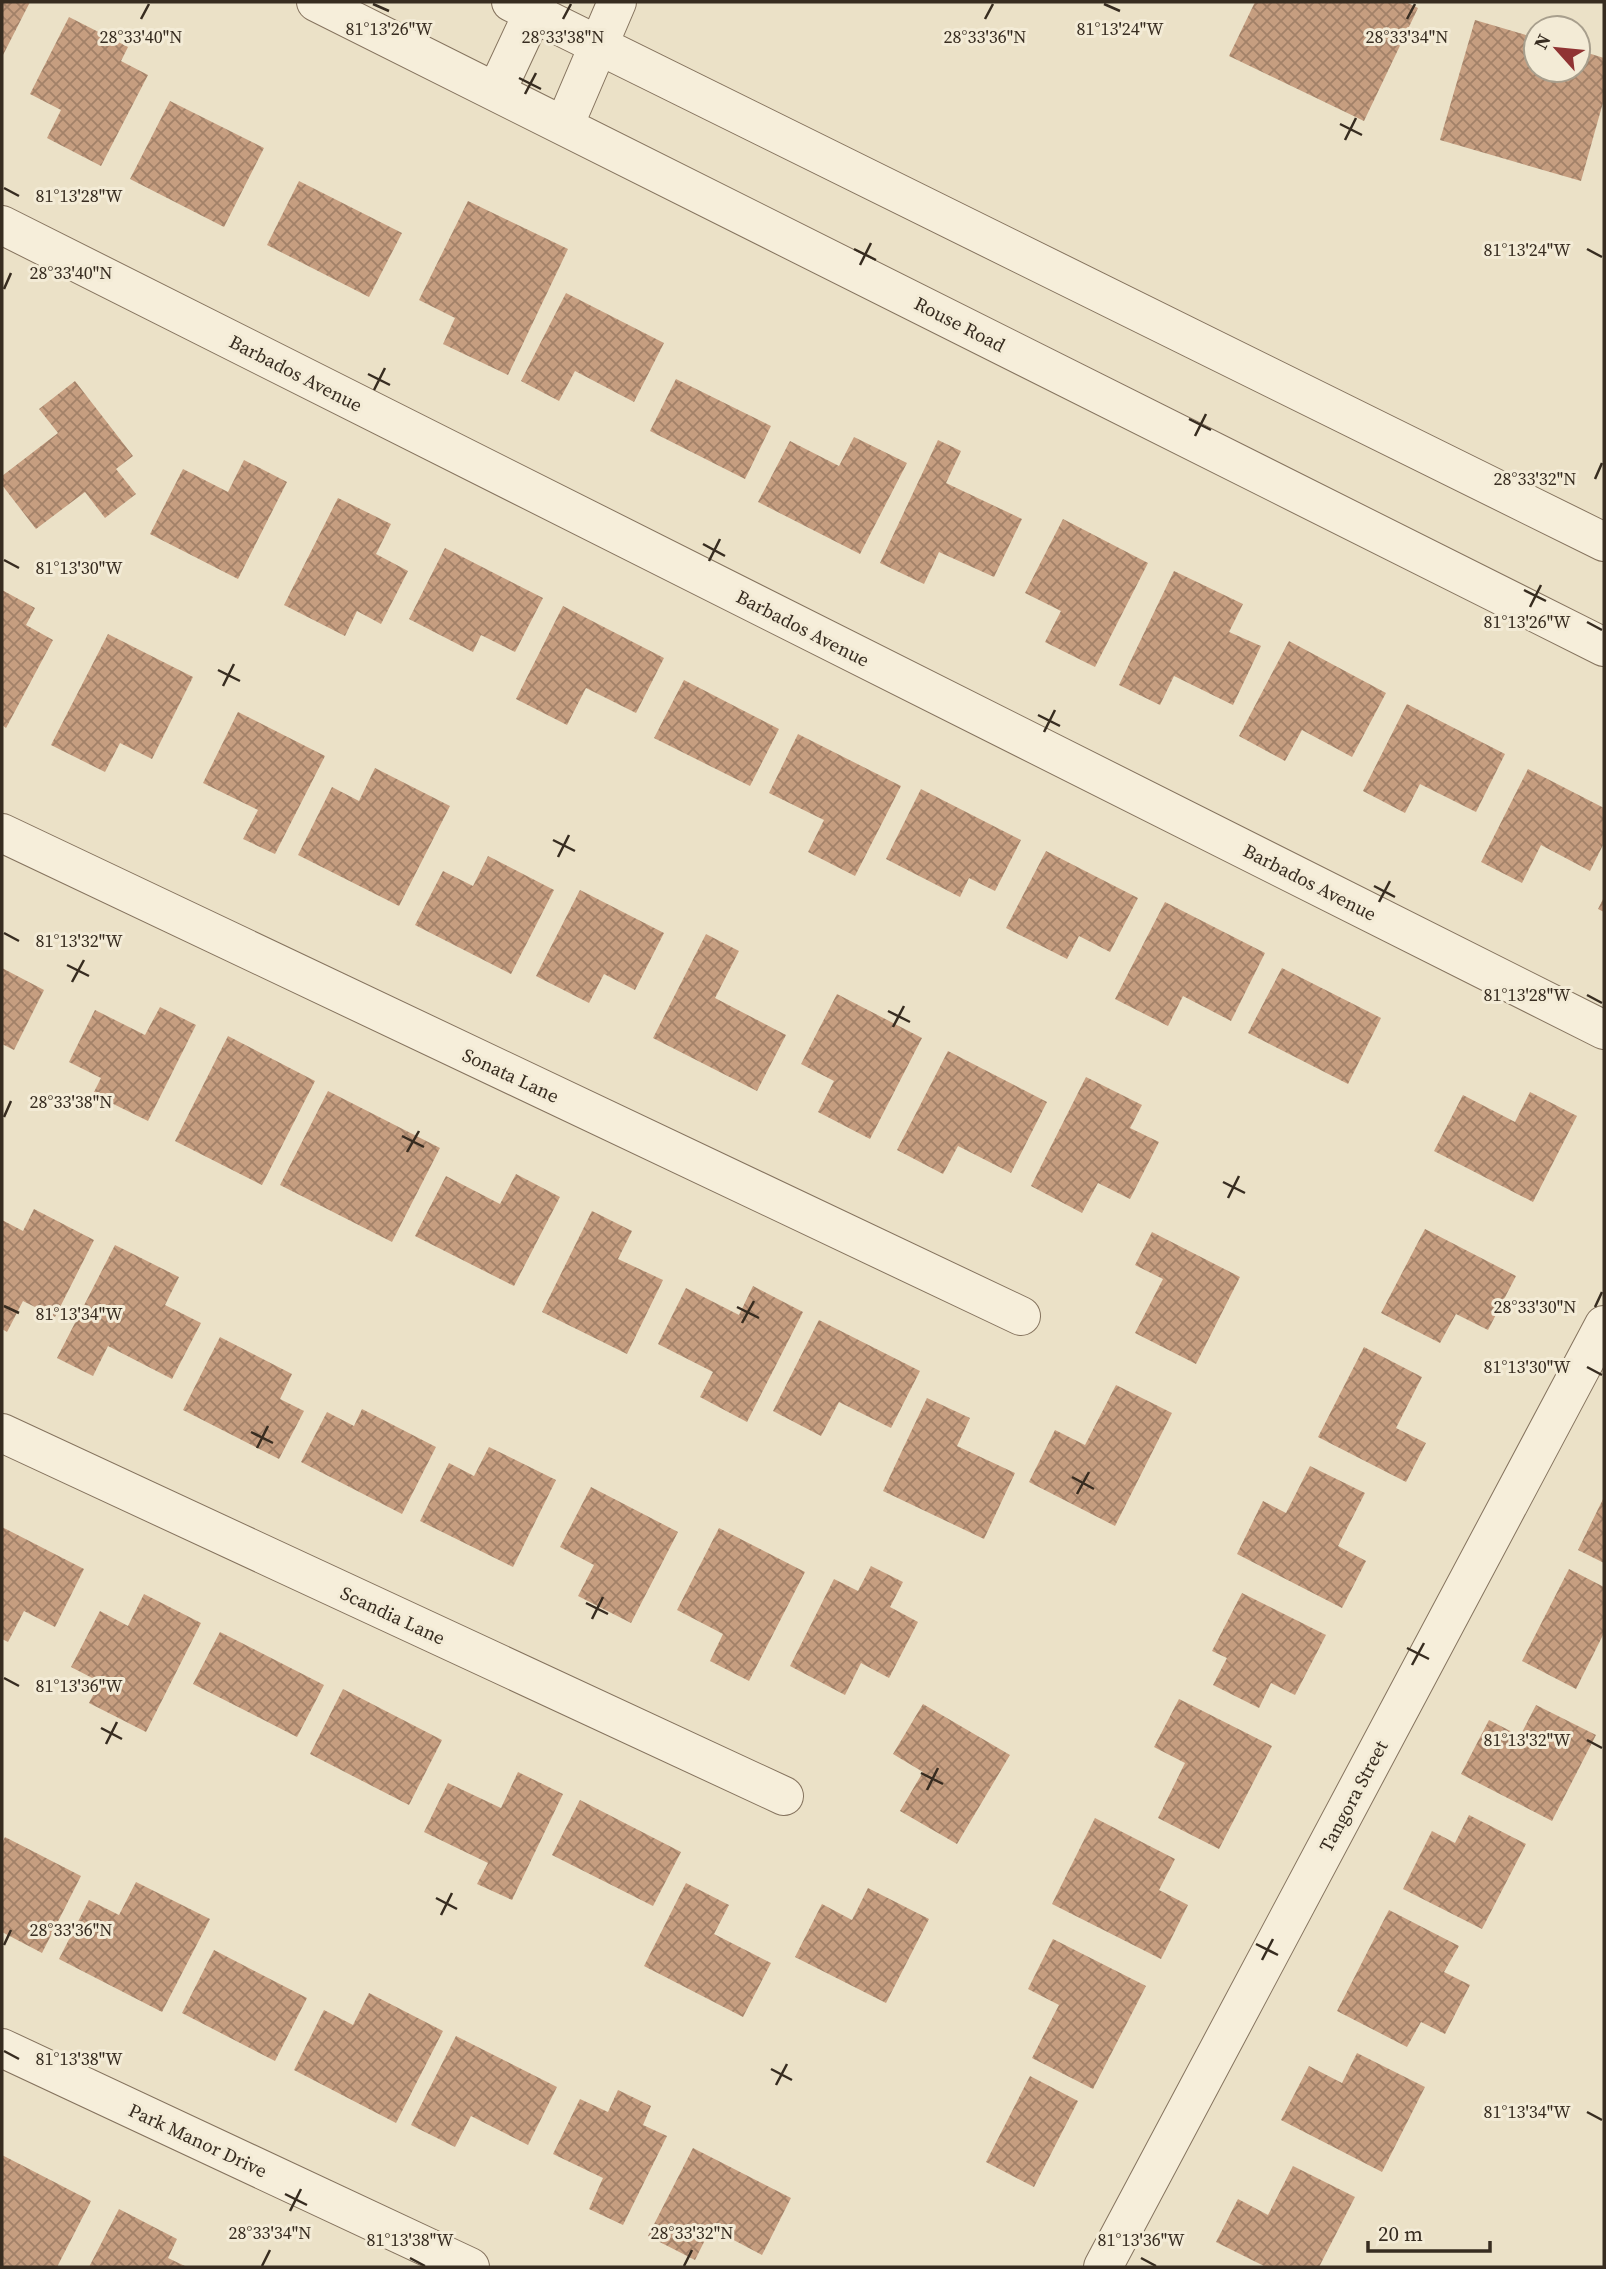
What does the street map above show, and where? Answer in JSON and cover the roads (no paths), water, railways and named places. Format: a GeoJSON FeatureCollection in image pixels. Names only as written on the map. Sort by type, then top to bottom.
{"type":"FeatureCollection","features":[{"type":"Feature","properties":{"kind":"street","name":"Rouse Road"},"geometry":{"type":"LineString","coordinates":[[316,2],[1604,647]]}},
{"type":"Feature","properties":{"kind":"street"},"geometry":{"type":"LineString","coordinates":[[564,126],[617,2]]}},
{"type":"Feature","properties":{"kind":"street"},"geometry":{"type":"LineString","coordinates":[[496,92],[527,5],[600,46],[1604,542]]}},
{"type":"Feature","properties":{"kind":"street","name":"Barbados Avenue"},"geometry":{"type":"LineString","coordinates":[[5,237],[1604,1030]]}},
{"type":"Feature","properties":{"kind":"street","name":"Sonata Lane"},"geometry":{"type":"LineString","coordinates":[[2,833],[1021,1316]]}},
{"type":"Feature","properties":{"kind":"street","name":"Tangora Street"},"geometry":{"type":"LineString","coordinates":[[1103,2267],[1604,1325]]}},
{"type":"Feature","properties":{"kind":"street","name":"Scandia Lane"},"geometry":{"type":"LineString","coordinates":[[2,1433],[784,1796]]}},
{"type":"Feature","properties":{"kind":"street","name":"Park Manor Drive"},"geometry":{"type":"LineString","coordinates":[[2,2048],[470,2267]]}}]}
